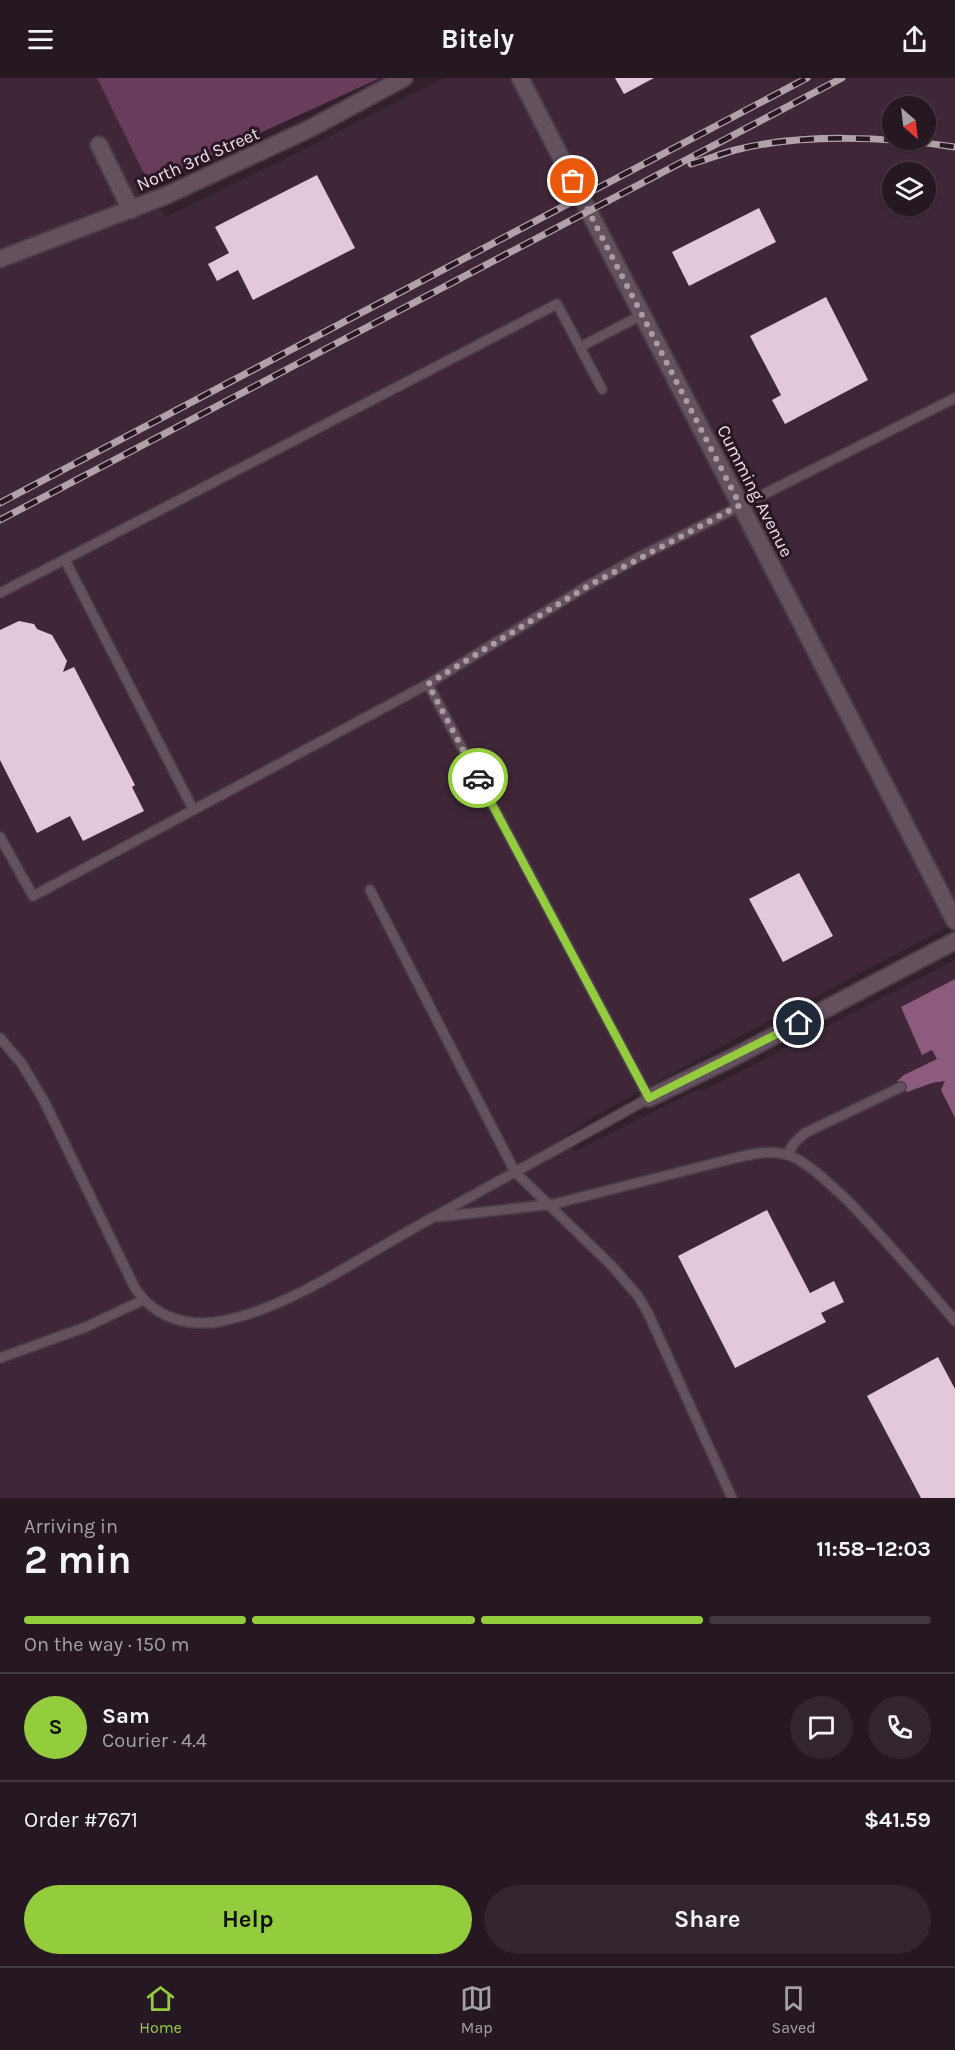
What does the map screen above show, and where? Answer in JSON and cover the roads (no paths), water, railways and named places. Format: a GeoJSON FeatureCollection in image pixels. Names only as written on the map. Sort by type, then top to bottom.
{"type":"FeatureCollection","features":[{"type":"Feature","properties":{"kind":"street","name":"North 3rd Street"},"geometry":{"type":"LineString","coordinates":[[0,259],[173,193],[291,138],[404,78]]}},
{"type":"Feature","properties":{"kind":"street","name":"Cumming Avenue"},"geometry":{"type":"LineString","coordinates":[[520,78],[955,921]]}},
{"type":"Feature","properties":{"kind":"street"},"geometry":{"type":"LineString","coordinates":[[99,145],[131,210]]}},
{"type":"Feature","properties":{"kind":"street"},"geometry":{"type":"LineString","coordinates":[[649,1098],[732,1058],[955,941]]}},
{"type":"Feature","properties":{"kind":"lane"},"geometry":{"type":"LineString","coordinates":[[0,593],[557,304],[602,389]]}},
{"type":"Feature","properties":{"kind":"lane"},"geometry":{"type":"LineString","coordinates":[[580,347],[642,315]]}},
{"type":"Feature","properties":{"kind":"lane"},"geometry":{"type":"LineString","coordinates":[[0,837],[33,896],[428,684],[588,586],[740,505],[955,398]]}},
{"type":"Feature","properties":{"kind":"lane"},"geometry":{"type":"LineString","coordinates":[[65,560],[193,809]]}},
{"type":"Feature","properties":{"kind":"lane"},"geometry":{"type":"LineString","coordinates":[[0,1038],[22,1064],[44,1101],[135,1288],[143,1300],[156,1312],[171,1319],[198,1323],[220,1322],[249,1314],[325,1279],[649,1098],[428,684]]}},
{"type":"Feature","properties":{"kind":"lane"},"geometry":{"type":"LineString","coordinates":[[370,890],[514,1172],[611,1264],[638,1296],[648,1313],[732,1498]]}},
{"type":"Feature","properties":{"kind":"lane"},"geometry":{"type":"LineString","coordinates":[[787,1155],[799,1138],[813,1128],[901,1087]]}},
{"type":"Feature","properties":{"kind":"lane"},"geometry":{"type":"LineString","coordinates":[[433,1218],[548,1204],[595,1195],[761,1152],[777,1152],[807,1165],[867,1220],[955,1321]]}},
{"type":"Feature","properties":{"kind":"lane"},"geometry":{"type":"LineString","coordinates":[[0,1358],[86,1327],[143,1300]]}},
{"type":"Feature","properties":{"kind":"railway"},"geometry":{"type":"LineString","coordinates":[[0,503],[807,78]]}},
{"type":"Feature","properties":{"kind":"railway"},"geometry":{"type":"LineString","coordinates":[[0,520],[842,78]]}},
{"type":"Feature","properties":{"kind":"railway"},"geometry":{"type":"LineString","coordinates":[[691,164],[735,150],[816,139],[874,139],[955,147]]}}]}
